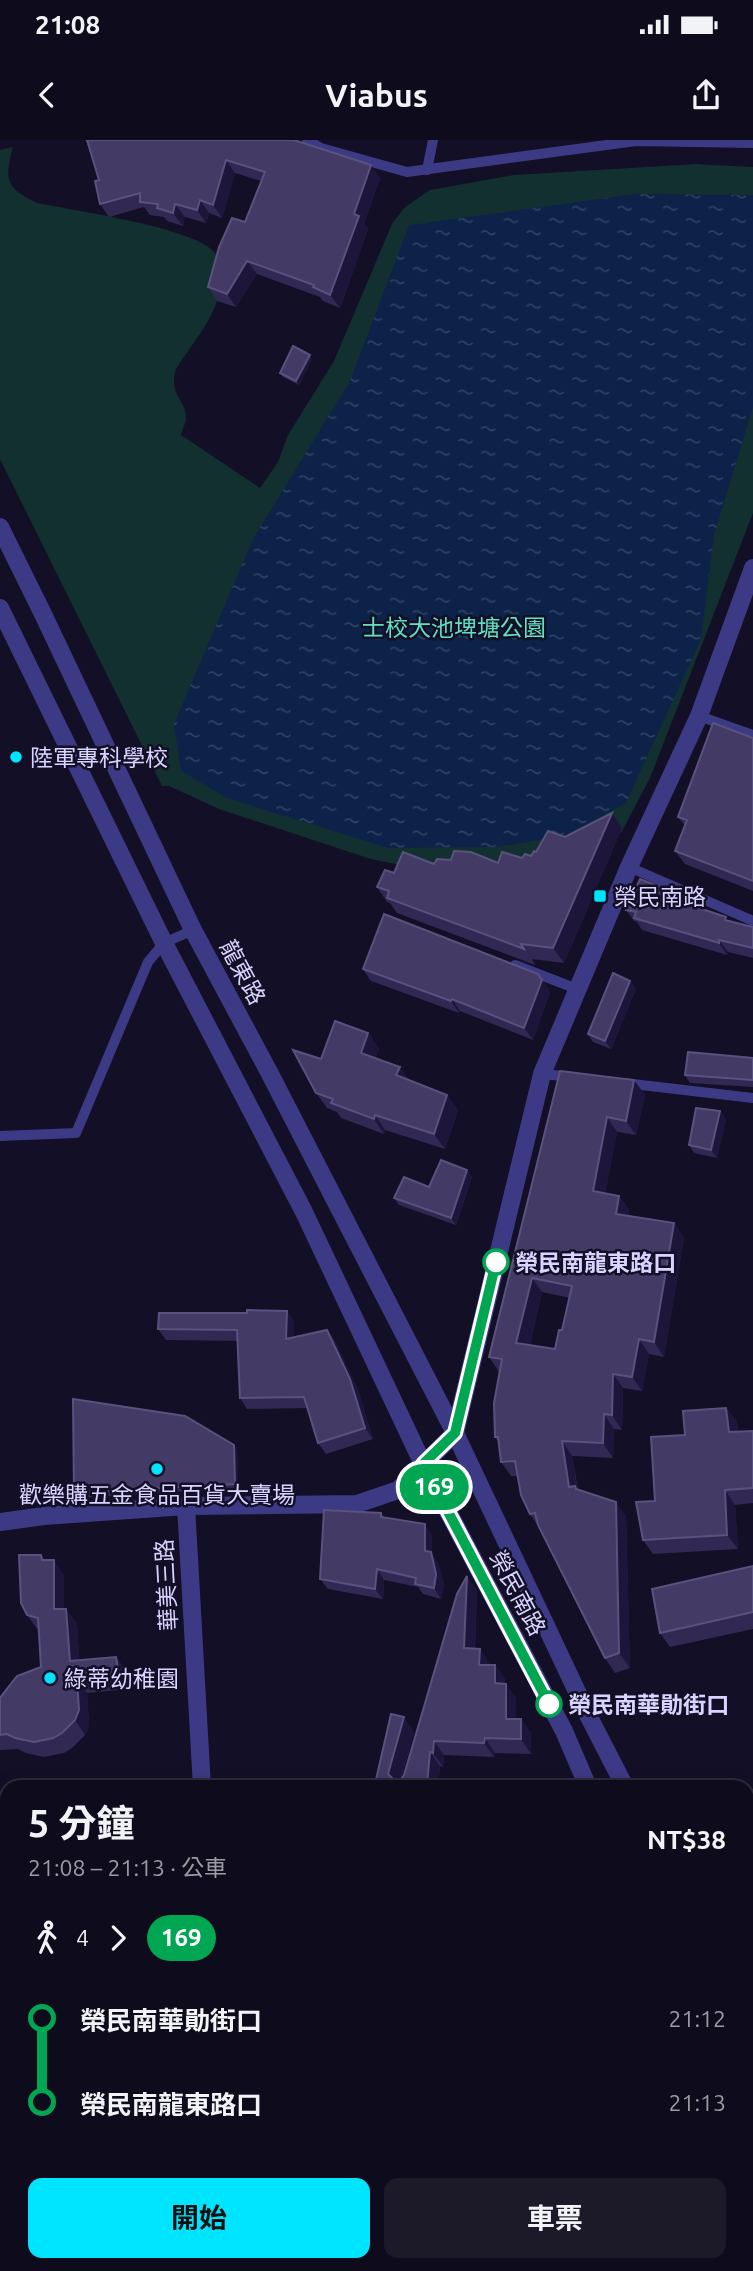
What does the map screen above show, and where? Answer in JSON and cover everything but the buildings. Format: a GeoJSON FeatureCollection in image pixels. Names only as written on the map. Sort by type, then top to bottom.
{"type":"FeatureCollection","features":[{"type":"Feature","properties":{"kind":"street","name":"龍東路"},"geometry":{"type":"LineString","coordinates":[[0,527],[193,930],[455,1433]]}},
{"type":"Feature","properties":{"kind":"street"},"geometry":{"type":"LineString","coordinates":[[0,1522],[44,1516],[186,1506],[358,1504],[398,1490],[455,1433],[542,1073],[629,867],[699,716],[753,568]]}},
{"type":"Feature","properties":{"kind":"street"},"geometry":{"type":"LineString","coordinates":[[0,608],[5,630],[304,1212],[423,1464]]}},
{"type":"Feature","properties":{"kind":"street","name":"榮民南路"},"geometry":{"type":"LineString","coordinates":[[455,1433],[583,1705],[621,1780]]}},
{"type":"Feature","properties":{"kind":"street","name":"榮民南路"},"geometry":{"type":"LineString","coordinates":[[423,1464],[471,1569],[564,1731],[585,1780]]}},
{"type":"Feature","properties":{"kind":"street","name":"華美三路"},"geometry":{"type":"LineString","coordinates":[[186,1506],[201,1780]]}},
{"type":"Feature","properties":{"kind":"lane"},"geometry":{"type":"LineString","coordinates":[[307,140],[321,148],[407,172],[636,141],[753,144]]}},
{"type":"Feature","properties":{"kind":"lane"},"geometry":{"type":"LineString","coordinates":[[427,170],[433,140]]}},
{"type":"Feature","properties":{"kind":"lane"},"geometry":{"type":"LineString","coordinates":[[699,716],[753,735]]}},
{"type":"Feature","properties":{"kind":"lane"},"geometry":{"type":"LineString","coordinates":[[629,867],[753,921]]}},
{"type":"Feature","properties":{"kind":"lane"},"geometry":{"type":"LineString","coordinates":[[0,1136],[76,1133],[148,962],[164,943],[193,930]]}},
{"type":"Feature","properties":{"kind":"lane"},"geometry":{"type":"LineString","coordinates":[[500,960],[577,989]]}},
{"type":"Feature","properties":{"kind":"lane"},"geometry":{"type":"LineString","coordinates":[[542,1073],[581,1078]]}},
{"type":"Feature","properties":{"kind":"lane"},"geometry":{"type":"LineString","coordinates":[[608,1081],[753,1098]]}},
{"type":"Feature","properties":{"kind":"green space","name":"士校大池埤塘公園"},"geometry":{"type":"Polygon","coordinates":[[[13,147],[8,175],[13,187],[27,198],[37,203],[160,228],[204,244],[215,253],[221,276],[217,300],[208,321],[176,369],[174,378],[186,420],[181,435],[260,488],[278,462],[288,435],[334,361],[392,224],[404,208],[430,190],[514,175],[696,164],[753,167],[753,513],[650,778],[621,833],[604,825],[539,857],[498,864],[406,866],[371,859],[219,809],[169,786],[162,786],[0,459],[0,150],[13,147]]]}},
{"type":"Feature","properties":{"kind":"water","name":"士校大池埤塘公園"},"geometry":{"type":"Polygon","coordinates":[[[635,194],[753,195],[753,407],[714,535],[701,639],[626,803],[564,836],[497,847],[388,848],[227,798],[181,771],[174,724],[253,539],[350,381],[409,225],[635,194]]]}},
{"type":"Feature","properties":{"kind":"bus line","name":"169"},"geometry":{"type":"LineString","coordinates":[[496,1262],[455,1433],[423,1464],[549,1704]]}},
{"type":"Feature","properties":{"kind":"place","name":"陸軍專科學校"},"geometry":{"type":"Point","coordinates":[16,757]}},
{"type":"Feature","properties":{"kind":"place","name":"榮民南路"},"geometry":{"type":"Point","coordinates":[600,896]}},
{"type":"Feature","properties":{"kind":"place","name":"榮民南龍東路口"},"geometry":{"type":"Point","coordinates":[496,1262]}},
{"type":"Feature","properties":{"kind":"place","name":"歡樂購五金食品百貨大賣場"},"geometry":{"type":"Point","coordinates":[157,1469]}},
{"type":"Feature","properties":{"kind":"place","name":"綠蒂幼稚園"},"geometry":{"type":"Point","coordinates":[50,1678]}},
{"type":"Feature","properties":{"kind":"place","name":"榮民南華勛街口"},"geometry":{"type":"Point","coordinates":[549,1704]}}]}
